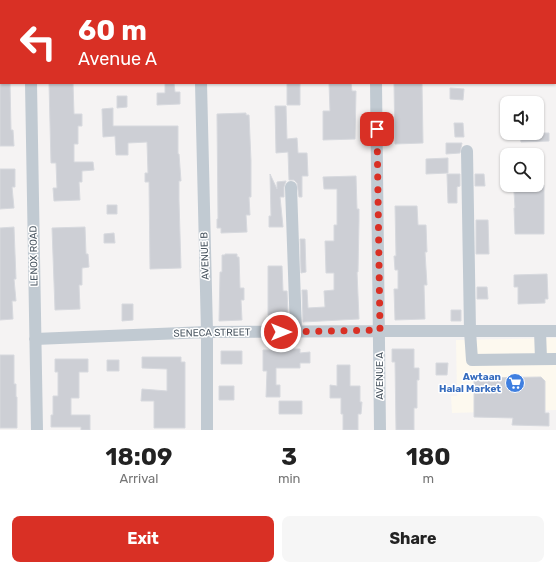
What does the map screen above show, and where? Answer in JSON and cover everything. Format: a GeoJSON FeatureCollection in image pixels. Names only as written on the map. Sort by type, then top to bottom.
{"type":"FeatureCollection","features":[{"type":"Feature","properties":{"kind":"street","name":"LENOX ROAD"},"geometry":{"type":"LineString","coordinates":[[31,84],[37,430]]}},
{"type":"Feature","properties":{"kind":"street","name":"AVENUE B"},"geometry":{"type":"LineString","coordinates":[[201,84],[207,332],[206,430]]}},
{"type":"Feature","properties":{"kind":"street","name":"AVENUE A"},"geometry":{"type":"LineString","coordinates":[[376,84],[380,430]]}},
{"type":"Feature","properties":{"kind":"street"},"geometry":{"type":"LineString","coordinates":[[467,150],[470,332],[472,360],[556,359]]}},
{"type":"Feature","properties":{"kind":"street"},"geometry":{"type":"LineString","coordinates":[[290,187],[296,332]]}},
{"type":"Feature","properties":{"kind":"street","name":"SENECA STREET"},"geometry":{"type":"LineString","coordinates":[[36,339],[207,332],[380,330],[470,332],[556,331]]}},
{"type":"Feature","properties":{"kind":"street"},"geometry":{"type":"LineString","coordinates":[[540,331],[541,359]]}},
{"type":"Feature","properties":{"kind":"shaded area"},"geometry":{"type":"Polygon","coordinates":[[[556,338],[556,410],[452,413],[451,396],[457,396],[456,340],[556,338]]]}},
{"type":"Feature","properties":{"kind":"building"},"geometry":{"type":"Polygon","coordinates":[[[0,84],[10,84],[11,130],[13,130],[14,146],[0,146],[0,84]]]}},
{"type":"Feature","properties":{"kind":"building"},"geometry":{"type":"Polygon","coordinates":[[[49,84],[73,84],[74,114],[82,114],[82,126],[78,126],[78,144],[74,144],[74,162],[93,162],[94,170],[82,171],[82,182],[79,182],[80,200],[54,201],[53,188],[57,188],[56,163],[51,163],[49,84]]]}},
{"type":"Feature","properties":{"kind":"building"},"geometry":{"type":"Polygon","coordinates":[[[165,84],[174,84],[175,92],[180,92],[180,104],[157,105],[157,93],[165,93],[165,84]]]}},
{"type":"Feature","properties":{"kind":"building"},"geometry":{"type":"Polygon","coordinates":[[[287,84],[300,84],[300,105],[287,105],[287,84]]]}},
{"type":"Feature","properties":{"kind":"building"},"geometry":{"type":"Polygon","coordinates":[[[329,84],[351,84],[352,91],[356,91],[355,139],[323,140],[323,111],[330,111],[329,84]]]}},
{"type":"Feature","properties":{"kind":"building"},"geometry":{"type":"Polygon","coordinates":[[[394,84],[422,84],[423,143],[395,144],[394,84]]]}},
{"type":"Feature","properties":{"kind":"building"},"geometry":{"type":"Polygon","coordinates":[[[450,88],[464,89],[463,100],[450,99],[450,88]]]}},
{"type":"Feature","properties":{"kind":"building"},"geometry":{"type":"Polygon","coordinates":[[[117,96],[127,96],[127,107],[117,108],[117,96]]]}},
{"type":"Feature","properties":{"kind":"building"},"geometry":{"type":"Polygon","coordinates":[[[275,106],[286,106],[287,139],[297,138],[298,153],[307,153],[308,176],[302,176],[302,197],[299,197],[297,183],[294,180],[289,180],[288,152],[276,153],[275,106]]]}},
{"type":"Feature","properties":{"kind":"building"},"geometry":{"type":"Polygon","coordinates":[[[113,108],[113,126],[178,126],[178,154],[181,181],[179,181],[179,200],[181,268],[150,269],[149,182],[145,182],[145,173],[148,173],[147,142],[128,143],[128,155],[116,155],[115,136],[103,137],[102,109],[113,108]]]}},
{"type":"Feature","properties":{"kind":"building"},"geometry":{"type":"Polygon","coordinates":[[[246,113],[246,115],[249,115],[251,161],[251,197],[249,197],[250,215],[246,215],[247,232],[221,233],[221,228],[217,228],[217,114],[246,113]]]}},
{"type":"Feature","properties":{"kind":"building"},"geometry":{"type":"Polygon","coordinates":[[[454,123],[463,123],[464,137],[455,137],[454,123]]]}},
{"type":"Feature","properties":{"kind":"building"},"geometry":{"type":"Polygon","coordinates":[[[544,133],[549,133],[549,141],[521,142],[521,140],[544,140],[544,133]]]}},
{"type":"Feature","properties":{"kind":"building"},"geometry":{"type":"Polygon","coordinates":[[[446,143],[462,143],[460,153],[446,154],[446,143]]]}},
{"type":"Feature","properties":{"kind":"building"},"geometry":{"type":"Polygon","coordinates":[[[448,158],[448,173],[426,174],[426,159],[448,158]]]}},
{"type":"Feature","properties":{"kind":"building"},"geometry":{"type":"Polygon","coordinates":[[[0,169],[15,169],[15,187],[12,187],[14,208],[0,209],[0,169]]]}},
{"type":"Feature","properties":{"kind":"building"},"geometry":{"type":"Polygon","coordinates":[[[270,174],[277,189],[277,182],[286,181],[284,187],[284,197],[280,197],[283,227],[269,227],[269,216],[271,216],[270,174]]]}},
{"type":"Feature","properties":{"kind":"building"},"geometry":{"type":"Polygon","coordinates":[[[447,174],[460,174],[460,186],[457,187],[457,203],[448,203],[447,174]]]}},
{"type":"Feature","properties":{"kind":"building"},"geometry":{"type":"Polygon","coordinates":[[[475,174],[484,174],[485,186],[475,186],[475,174]]]}},
{"type":"Feature","properties":{"kind":"building"},"geometry":{"type":"Polygon","coordinates":[[[356,176],[357,209],[359,209],[357,272],[359,319],[303,322],[302,290],[307,290],[308,308],[325,307],[324,291],[334,290],[334,273],[326,273],[325,241],[334,241],[334,225],[337,225],[337,189],[324,189],[323,177],[356,176]]]}},
{"type":"Feature","properties":{"kind":"building"},"geometry":{"type":"Polygon","coordinates":[[[514,192],[544,192],[544,234],[515,234],[514,192]]]}},
{"type":"Feature","properties":{"kind":"building"},"geometry":{"type":"Polygon","coordinates":[[[107,205],[117,205],[117,214],[107,214],[107,205]]]}},
{"type":"Feature","properties":{"kind":"building"},"geometry":{"type":"Polygon","coordinates":[[[395,206],[417,206],[418,225],[426,225],[427,252],[425,252],[427,285],[424,285],[425,319],[395,320],[394,289],[398,289],[398,270],[395,270],[394,256],[396,256],[395,206]]]}},
{"type":"Feature","properties":{"kind":"building"},"geometry":{"type":"Polygon","coordinates":[[[476,220],[488,220],[489,254],[476,254],[476,220]]]}},
{"type":"Feature","properties":{"kind":"building"},"geometry":{"type":"Polygon","coordinates":[[[14,227],[16,279],[14,279],[16,301],[12,301],[13,319],[0,320],[0,228],[14,227]]]}},
{"type":"Feature","properties":{"kind":"building"},"geometry":{"type":"Polygon","coordinates":[[[85,227],[86,254],[88,254],[89,267],[82,268],[82,285],[79,285],[80,309],[55,310],[52,228],[85,227]]]}},
{"type":"Feature","properties":{"kind":"building"},"geometry":{"type":"Polygon","coordinates":[[[114,233],[115,243],[104,243],[104,234],[114,233]]]}},
{"type":"Feature","properties":{"kind":"building"},"geometry":{"type":"Polygon","coordinates":[[[300,239],[305,239],[306,272],[301,273],[300,239]]]}},
{"type":"Feature","properties":{"kind":"building"},"geometry":{"type":"Polygon","coordinates":[[[237,254],[237,257],[239,257],[240,288],[244,288],[244,300],[241,300],[242,320],[219,321],[220,272],[222,272],[222,255],[237,254]]]}},
{"type":"Feature","properties":{"kind":"building"},"geometry":{"type":"Polygon","coordinates":[[[268,266],[282,266],[283,291],[287,291],[288,314],[268,315],[268,266]]]}},
{"type":"Feature","properties":{"kind":"building"},"geometry":{"type":"Polygon","coordinates":[[[547,274],[548,299],[545,299],[545,303],[518,304],[518,287],[514,287],[514,275],[547,274]]]}},
{"type":"Feature","properties":{"kind":"building"},"geometry":{"type":"Polygon","coordinates":[[[477,287],[487,287],[488,299],[477,299],[477,287]]]}},
{"type":"Feature","properties":{"kind":"building"},"geometry":{"type":"Polygon","coordinates":[[[122,304],[133,304],[133,320],[122,321],[122,304]]]}},
{"type":"Feature","properties":{"kind":"building"},"geometry":{"type":"Polygon","coordinates":[[[451,310],[461,310],[461,321],[451,321],[451,310]]]}},
{"type":"Feature","properties":{"kind":"building"},"geometry":{"type":"Polygon","coordinates":[[[300,349],[300,353],[310,352],[310,363],[300,363],[300,368],[276,368],[276,385],[280,385],[280,397],[266,397],[267,371],[263,371],[263,350],[300,349]]]}},
{"type":"Feature","properties":{"kind":"building"},"geometry":{"type":"Polygon","coordinates":[[[392,349],[414,349],[414,368],[419,368],[419,380],[417,380],[417,408],[414,408],[414,430],[396,430],[395,362],[392,362],[392,349]]]}},
{"type":"Feature","properties":{"kind":"building"},"geometry":{"type":"Polygon","coordinates":[[[221,351],[242,351],[242,364],[221,364],[221,351]]]}},
{"type":"Feature","properties":{"kind":"building"},"geometry":{"type":"Polygon","coordinates":[[[0,355],[14,355],[14,384],[16,384],[17,397],[17,428],[0,428],[0,355]]]}},
{"type":"Feature","properties":{"kind":"building"},"geometry":{"type":"Polygon","coordinates":[[[142,357],[181,357],[181,362],[185,362],[185,428],[154,428],[154,401],[141,401],[142,389],[167,391],[167,369],[142,368],[142,357]]]}},
{"type":"Feature","properties":{"kind":"building"},"geometry":{"type":"Polygon","coordinates":[[[55,359],[88,359],[88,372],[79,372],[79,398],[71,398],[71,415],[90,415],[90,430],[81,430],[81,427],[51,427],[51,415],[53,415],[53,396],[58,396],[58,372],[55,372],[55,359]]]}},
{"type":"Feature","properties":{"kind":"building"},"geometry":{"type":"Polygon","coordinates":[[[107,360],[119,360],[119,371],[107,371],[107,360]]]}},
{"type":"Feature","properties":{"kind":"building"},"geometry":{"type":"Polygon","coordinates":[[[436,363],[448,363],[447,375],[436,375],[436,363]]]}},
{"type":"Feature","properties":{"kind":"building"},"geometry":{"type":"Polygon","coordinates":[[[337,365],[350,365],[350,386],[360,386],[360,402],[362,402],[361,414],[358,414],[358,430],[343,430],[341,398],[330,398],[330,385],[337,386],[337,365]]]}},
{"type":"Feature","properties":{"kind":"building"},"geometry":{"type":"Polygon","coordinates":[[[541,377],[545,381],[545,413],[549,413],[549,426],[512,425],[513,418],[474,417],[474,378],[541,377]]]}},
{"type":"Feature","properties":{"kind":"building"},"geometry":{"type":"Polygon","coordinates":[[[219,386],[234,386],[234,400],[219,400],[219,386]]]}},
{"type":"Feature","properties":{"kind":"building"},"geometry":{"type":"Polygon","coordinates":[[[279,401],[302,401],[302,414],[279,414],[279,401]]]}},
{"type":"Feature","properties":{"kind":"place","name":"Awtaan Halal Market"},"geometry":{"type":"Point","coordinates":[515,383]}},
{"type":"Feature","properties":{"kind":"route"},"geometry":{"type":"LineString","coordinates":[[281,332],[380,330],[377,129]]}}]}
